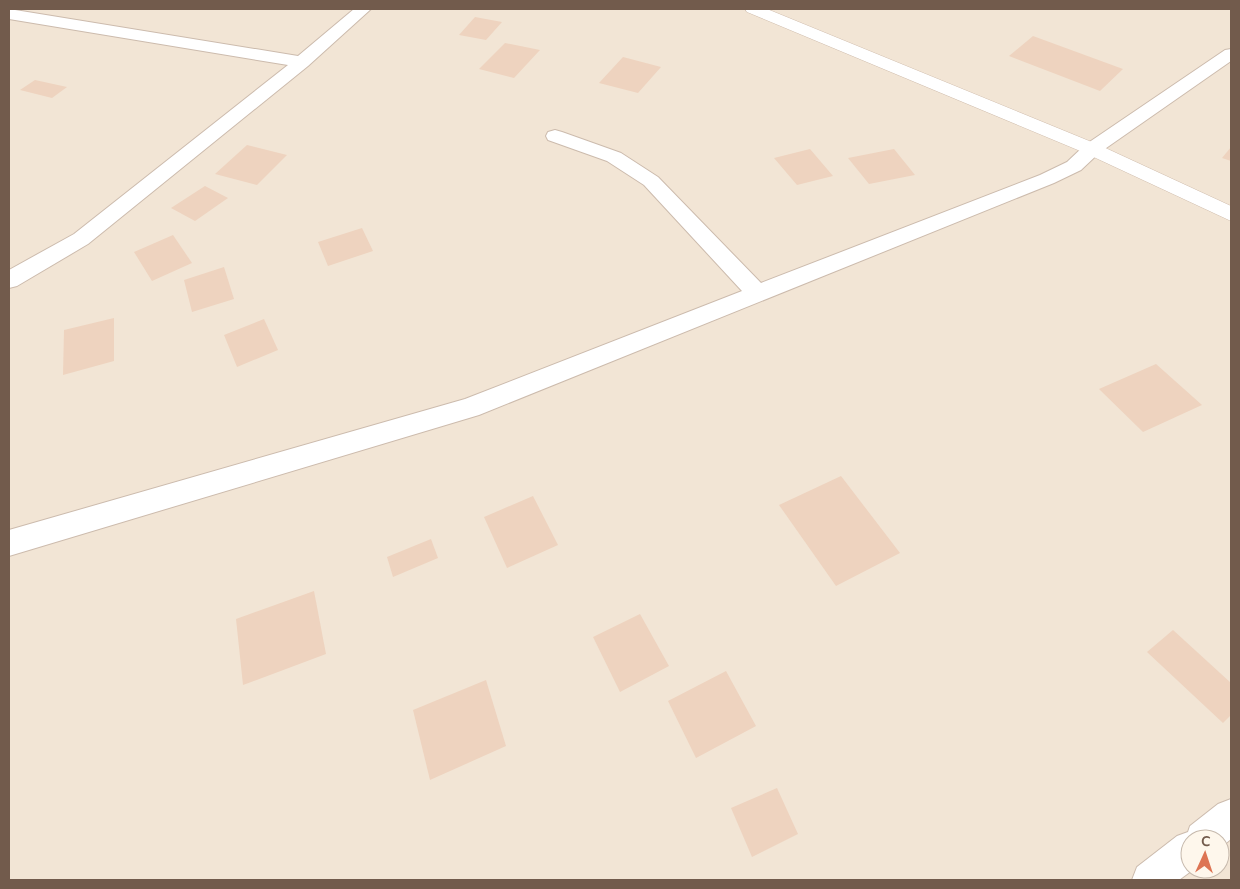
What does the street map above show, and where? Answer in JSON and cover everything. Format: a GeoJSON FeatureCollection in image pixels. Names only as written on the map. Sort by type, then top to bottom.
{"type":"FeatureCollection","features":[{"type":"Feature","properties":{"kind":"street"},"geometry":{"type":"LineString","coordinates":[[9,280],[82,239],[302,62],[363,9]]}},
{"type":"Feature","properties":{"kind":"street"},"geometry":{"type":"LineString","coordinates":[[753,9],[1092,149],[1231,214]]}},
{"type":"Feature","properties":{"kind":"street"},"geometry":{"type":"LineString","coordinates":[[9,14],[302,62]]}},
{"type":"Feature","properties":{"kind":"street"},"geometry":{"type":"LineString","coordinates":[[9,543],[470,408],[1047,179],[1074,166],[1092,149],[1231,54]]}},
{"type":"Feature","properties":{"kind":"street"},"geometry":{"type":"LineString","coordinates":[[555,136],[614,157],[651,181],[758,294]]}},
{"type":"Feature","properties":{"kind":"street"},"geometry":{"type":"LineString","coordinates":[[1216,829],[1231,818]]}},
{"type":"Feature","properties":{"kind":"street"},"geometry":{"type":"LineString","coordinates":[[1150,880],[1180,857]]}},
{"type":"Feature","properties":{"kind":"shaded area"},"geometry":{"type":"Polygon","coordinates":[[[9,9],[1231,9],[1231,880],[9,880],[9,9]]]}},
{"type":"Feature","properties":{"kind":"building"},"geometry":{"type":"Polygon","coordinates":[[[475,17],[502,22],[486,40],[459,35],[475,17]]]}},
{"type":"Feature","properties":{"kind":"building"},"geometry":{"type":"Polygon","coordinates":[[[1033,36],[1123,69],[1100,91],[1009,56],[1033,36]]]}},
{"type":"Feature","properties":{"kind":"building"},"geometry":{"type":"Polygon","coordinates":[[[505,43],[540,50],[514,78],[479,69],[505,43]]]}},
{"type":"Feature","properties":{"kind":"building"},"geometry":{"type":"Polygon","coordinates":[[[623,57],[661,67],[638,93],[599,83],[623,57]]]}},
{"type":"Feature","properties":{"kind":"building"},"geometry":{"type":"Polygon","coordinates":[[[35,80],[67,87],[52,98],[20,90],[35,80]]]}},
{"type":"Feature","properties":{"kind":"building"},"geometry":{"type":"Polygon","coordinates":[[[247,145],[287,155],[257,185],[215,174],[247,145]]]}},
{"type":"Feature","properties":{"kind":"building"},"geometry":{"type":"Polygon","coordinates":[[[1231,147],[1231,161],[1222,158],[1231,147]]]}},
{"type":"Feature","properties":{"kind":"building"},"geometry":{"type":"Polygon","coordinates":[[[810,149],[833,176],[797,185],[774,158],[810,149]]]}},
{"type":"Feature","properties":{"kind":"building"},"geometry":{"type":"Polygon","coordinates":[[[894,149],[915,175],[869,184],[848,158],[894,149]]]}},
{"type":"Feature","properties":{"kind":"building"},"geometry":{"type":"Polygon","coordinates":[[[205,186],[228,198],[195,221],[171,208],[205,186]]]}},
{"type":"Feature","properties":{"kind":"building"},"geometry":{"type":"Polygon","coordinates":[[[362,228],[373,251],[328,266],[318,242],[362,228]]]}},
{"type":"Feature","properties":{"kind":"building"},"geometry":{"type":"Polygon","coordinates":[[[173,235],[192,263],[152,281],[134,252],[173,235]]]}},
{"type":"Feature","properties":{"kind":"building"},"geometry":{"type":"Polygon","coordinates":[[[224,267],[234,299],[192,312],[184,280],[224,267]]]}},
{"type":"Feature","properties":{"kind":"building"},"geometry":{"type":"Polygon","coordinates":[[[114,318],[114,361],[63,375],[64,330],[114,318]]]}},
{"type":"Feature","properties":{"kind":"building"},"geometry":{"type":"Polygon","coordinates":[[[264,319],[278,350],[237,367],[224,335],[264,319]]]}},
{"type":"Feature","properties":{"kind":"building"},"geometry":{"type":"Polygon","coordinates":[[[1156,364],[1202,405],[1143,432],[1099,389],[1156,364]]]}},
{"type":"Feature","properties":{"kind":"building"},"geometry":{"type":"Polygon","coordinates":[[[841,476],[900,553],[836,586],[779,505],[841,476]]]}},
{"type":"Feature","properties":{"kind":"building"},"geometry":{"type":"Polygon","coordinates":[[[533,496],[558,545],[507,568],[484,517],[533,496]]]}},
{"type":"Feature","properties":{"kind":"building"},"geometry":{"type":"Polygon","coordinates":[[[431,539],[438,558],[393,577],[387,557],[431,539]]]}},
{"type":"Feature","properties":{"kind":"building"},"geometry":{"type":"Polygon","coordinates":[[[314,591],[326,654],[243,685],[236,619],[314,591]]]}},
{"type":"Feature","properties":{"kind":"building"},"geometry":{"type":"Polygon","coordinates":[[[640,614],[669,666],[620,692],[593,637],[640,614]]]}},
{"type":"Feature","properties":{"kind":"building"},"geometry":{"type":"Polygon","coordinates":[[[1173,630],[1231,683],[1231,715],[1223,723],[1147,652],[1173,630]]]}},
{"type":"Feature","properties":{"kind":"building"},"geometry":{"type":"Polygon","coordinates":[[[726,671],[756,726],[696,758],[668,701],[726,671]]]}},
{"type":"Feature","properties":{"kind":"building"},"geometry":{"type":"Polygon","coordinates":[[[486,680],[506,746],[430,780],[413,710],[486,680]]]}},
{"type":"Feature","properties":{"kind":"building"},"geometry":{"type":"Polygon","coordinates":[[[777,788],[798,834],[752,857],[731,808],[777,788]]]}}]}
